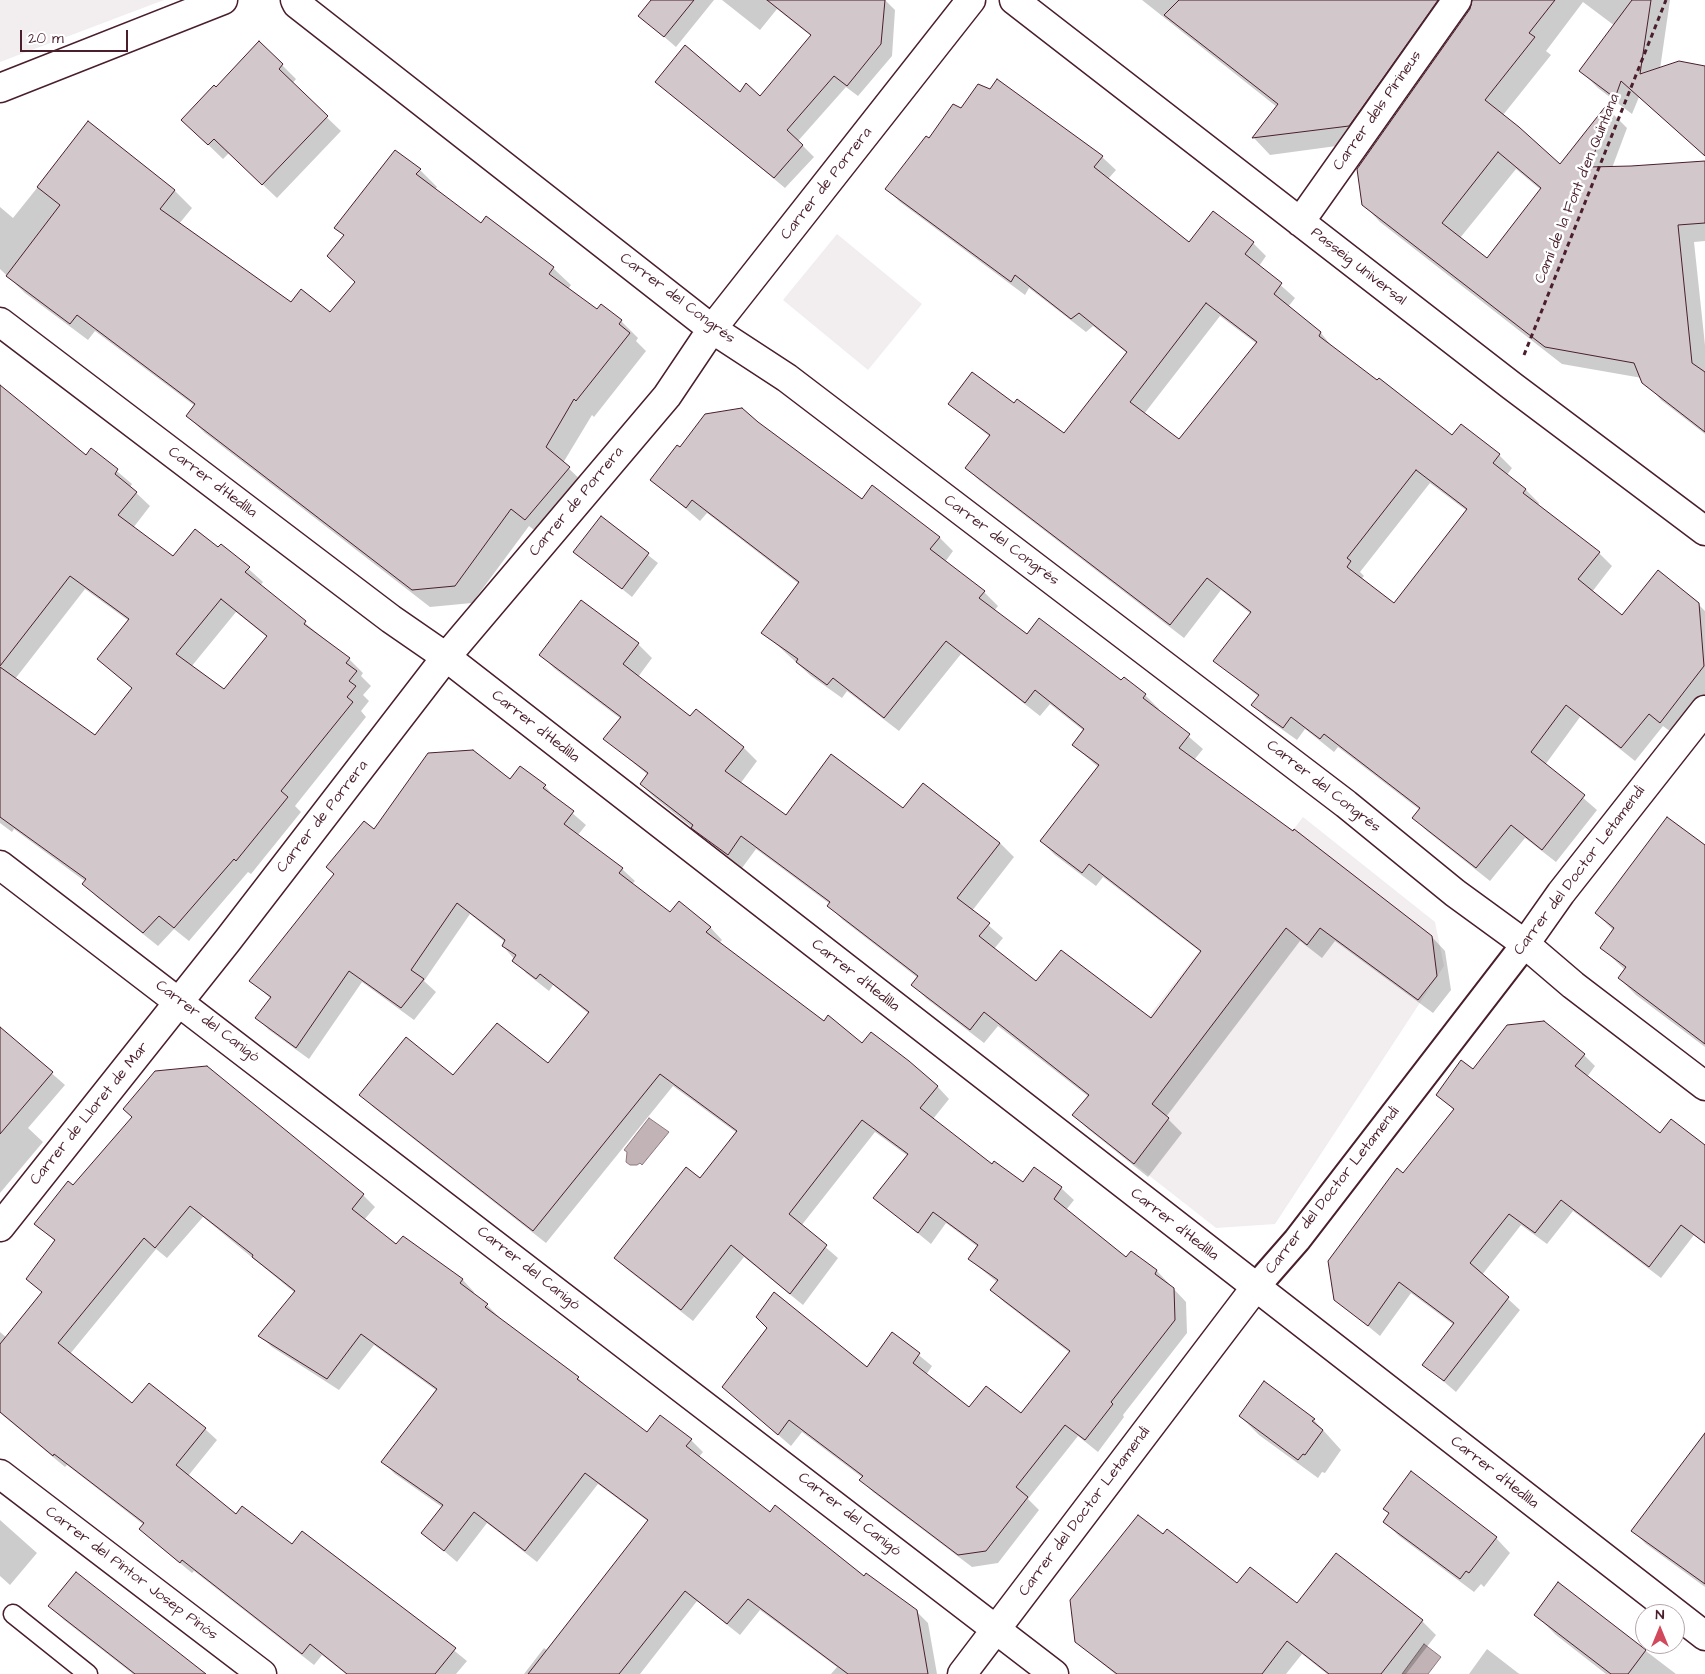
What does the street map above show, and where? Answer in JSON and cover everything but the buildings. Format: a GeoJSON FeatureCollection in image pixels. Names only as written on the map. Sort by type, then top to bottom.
{"type":"FeatureCollection","features":[{"type":"Feature","properties":{"kind":"street"},"geometry":{"type":"LineString","coordinates":[[0,88],[223,0]]}},
{"type":"Feature","properties":{"kind":"street","name":"Carrer del Congrés"},"geometry":{"type":"LineString","coordinates":[[295,0],[305,10],[712,329],[787,378],[1346,804],[1456,893],[1525,944],[1573,985],[1705,1086]]}},
{"type":"Feature","properties":{"kind":"street","name":"Carrer de Porrera"},"geometry":{"type":"LineString","coordinates":[[180,1002],[446,657],[667,396],[712,329],[971,0]]}},
{"type":"Feature","properties":{"kind":"street","name":"Passeig Universal"},"geometry":{"type":"LineString","coordinates":[[1014,0],[1512,386],[1705,531]]}},
{"type":"Feature","properties":{"kind":"street","name":"Carrer dels Pirineus"},"geometry":{"type":"LineString","coordinates":[[1300,222],[1457,0]]}},
{"type":"Feature","properties":{"kind":"street","name":"Carrer d'Hedilla"},"geometry":{"type":"LineString","coordinates":[[0,322],[391,619],[446,657],[1705,1636]]}},
{"type":"Feature","properties":{"kind":"street","name":"Carrer del Doctor Letamendi"},"geometry":{"type":"LineString","coordinates":[[962,1674],[1256,1288],[1297,1240],[1525,944],[1561,893],[1705,710]]}},
{"type":"Feature","properties":{"kind":"street","name":"Carrer del Canigó"},"geometry":{"type":"LineString","coordinates":[[0,865],[1054,1674]]}},
{"type":"Feature","properties":{"kind":"street","name":"Carrer de Lloret de Mar"},"geometry":{"type":"LineString","coordinates":[[0,1227],[180,1002]]}},
{"type":"Feature","properties":{"kind":"street","name":"Carrer del Pintor Josep Pinós"},"geometry":{"type":"LineString","coordinates":[[0,1474],[262,1674]]}},
{"type":"Feature","properties":{"kind":"lane"},"geometry":{"type":"LineString","coordinates":[[13,1614],[88,1674]]}},
{"type":"Feature","properties":{"kind":"path","name":"Camí de la Font d'en Quintana"},"geometry":{"type":"LineString","coordinates":[[1512,386],[1666,0]]}},
{"type":"Feature","properties":{"kind":"shaded area"},"geometry":{"type":"Polygon","coordinates":[[[0,0],[164,0],[0,62],[0,0]]]}},
{"type":"Feature","properties":{"kind":"shaded area"},"geometry":{"type":"Polygon","coordinates":[[[837,234],[922,304],[868,370],[783,300],[837,234]]]}},
{"type":"Feature","properties":{"kind":"shaded area"},"geometry":{"type":"Polygon","coordinates":[[[1303,817],[1435,922],[1444,966],[1275,1224],[1216,1228],[1072,1115],[1303,817]]]}},
{"type":"Feature","properties":{"kind":"shaded area"},"geometry":{"type":"Polygon","coordinates":[[[649,1118],[669,1132],[642,1165],[640,1163],[630,1165],[626,1162],[627,1152],[624,1150],[649,1118]]]}},
{"type":"Feature","properties":{"kind":"shaded area"},"geometry":{"type":"Polygon","coordinates":[[[1424,1644],[1441,1657],[1428,1674],[1402,1674],[1424,1644]]]}}]}
